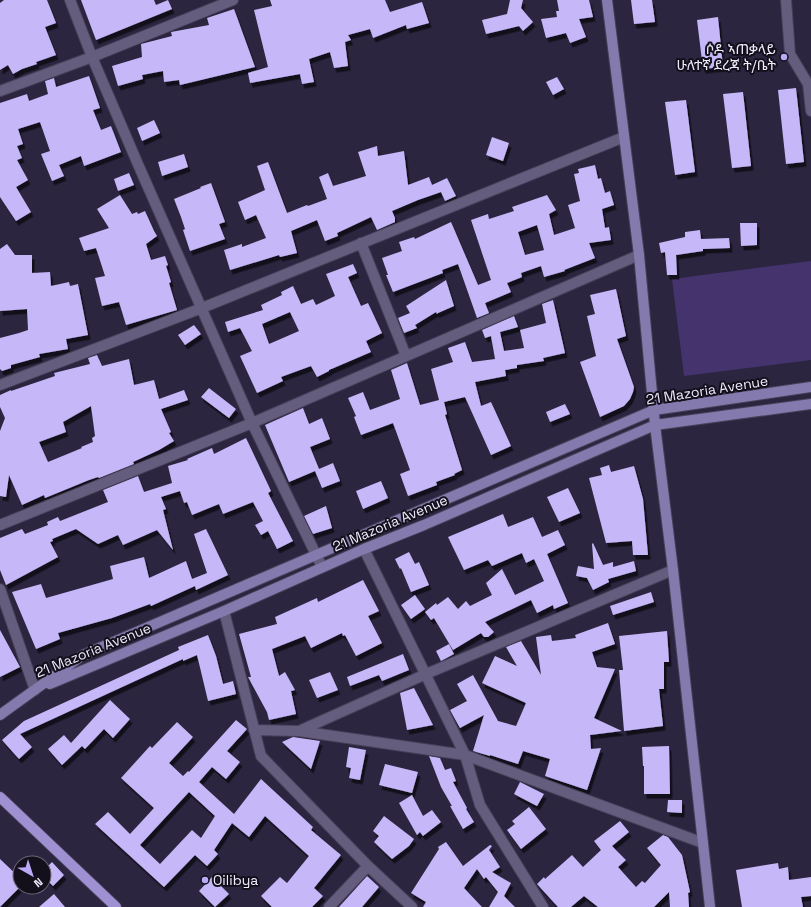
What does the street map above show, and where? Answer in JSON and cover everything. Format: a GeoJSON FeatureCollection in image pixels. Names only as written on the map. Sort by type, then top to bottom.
{"type":"FeatureCollection","features":[{"type":"Feature","properties":{"kind":"main road"},"geometry":{"type":"LineString","coordinates":[[607,0],[639,254],[655,425],[673,570],[710,907]]}},
{"type":"Feature","properties":{"kind":"main road","name":"21 Mazoria Avenue"},"geometry":{"type":"LineString","coordinates":[[35,690],[83,655],[654,410],[811,388]]}},
{"type":"Feature","properties":{"kind":"main road","name":"21 Mazoria Avenue"},"geometry":{"type":"LineString","coordinates":[[35,690],[224,611],[322,567],[655,425],[811,404]]}},
{"type":"Feature","properties":{"kind":"main road"},"geometry":{"type":"LineString","coordinates":[[0,714],[35,690]]}},
{"type":"Feature","properties":{"kind":"main road"},"geometry":{"type":"LineString","coordinates":[[0,797],[116,907]]}},
{"type":"Feature","properties":{"kind":"street"},"geometry":{"type":"LineString","coordinates":[[70,0],[136,162],[252,423],[322,567]]}},
{"type":"Feature","properties":{"kind":"street"},"geometry":{"type":"LineString","coordinates":[[0,91],[92,57],[233,0]]}},
{"type":"Feature","properties":{"kind":"street"},"geometry":{"type":"LineString","coordinates":[[786,0],[790,54],[808,84],[811,111]]}},
{"type":"Feature","properties":{"kind":"street"},"geometry":{"type":"LineString","coordinates":[[0,385],[202,308],[624,137]]}},
{"type":"Feature","properties":{"kind":"street"},"geometry":{"type":"LineString","coordinates":[[361,243],[406,356]]}},
{"type":"Feature","properties":{"kind":"street"},"geometry":{"type":"LineString","coordinates":[[0,525],[252,423],[639,254]]}},
{"type":"Feature","properties":{"kind":"street"},"geometry":{"type":"LineString","coordinates":[[364,549],[465,754],[480,805],[543,907]]}},
{"type":"Feature","properties":{"kind":"street"},"geometry":{"type":"LineString","coordinates":[[299,731],[426,674],[673,570]]}},
{"type":"Feature","properties":{"kind":"street"},"geometry":{"type":"LineString","coordinates":[[0,589],[35,690]]}},
{"type":"Feature","properties":{"kind":"street"},"geometry":{"type":"LineString","coordinates":[[224,611],[261,756],[368,866],[412,907]]}},
{"type":"Feature","properties":{"kind":"street"},"geometry":{"type":"LineString","coordinates":[[254,730],[299,731],[465,754],[703,843]]}},
{"type":"Feature","properties":{"kind":"street"},"geometry":{"type":"LineString","coordinates":[[329,907],[368,866]]}},
{"type":"Feature","properties":{"kind":"shaded area"},"geometry":{"type":"Polygon","coordinates":[[[811,261],[811,360],[684,376],[672,279],[811,261]]]}},
{"type":"Feature","properties":{"kind":"building"},"geometry":{"type":"Polygon","coordinates":[[[4,0],[47,0],[56,23],[45,27],[56,55],[36,62],[37,64],[13,74],[8,65],[0,70],[0,3],[4,0]]]}},
{"type":"Feature","properties":{"kind":"building"},"geometry":{"type":"Polygon","coordinates":[[[81,0],[154,0],[156,5],[168,0],[172,9],[96,40],[81,0]]]}},
{"type":"Feature","properties":{"kind":"building"},"geometry":{"type":"Polygon","coordinates":[[[270,0],[385,0],[390,12],[422,2],[429,23],[407,29],[406,25],[373,38],[370,29],[348,35],[351,40],[345,42],[348,66],[334,68],[330,52],[309,59],[314,82],[302,84],[300,74],[250,83],[248,73],[268,67],[254,10],[272,6],[270,0]]]}},
{"type":"Feature","properties":{"kind":"building"},"geometry":{"type":"Polygon","coordinates":[[[510,0],[523,0],[521,8],[533,22],[523,31],[519,26],[486,34],[482,20],[507,14],[510,0]]]}},
{"type":"Feature","properties":{"kind":"building"},"geometry":{"type":"Polygon","coordinates":[[[557,0],[589,0],[593,17],[579,19],[586,37],[570,43],[566,33],[546,38],[541,19],[557,17],[556,11],[559,11],[557,0]]]}},
{"type":"Feature","properties":{"kind":"building"},"geometry":{"type":"Polygon","coordinates":[[[631,0],[652,0],[655,22],[634,24],[631,0]]]}},
{"type":"Feature","properties":{"kind":"building"},"geometry":{"type":"Polygon","coordinates":[[[234,9],[255,67],[180,85],[179,80],[164,82],[163,71],[142,75],[143,79],[118,86],[112,66],[142,57],[141,44],[172,36],[171,32],[209,25],[207,18],[234,9]]]}},
{"type":"Feature","properties":{"kind":"building"},"geometry":{"type":"Polygon","coordinates":[[[718,17],[723,67],[703,69],[697,20],[718,17]]]}},
{"type":"Feature","properties":{"kind":"building"},"geometry":{"type":"Polygon","coordinates":[[[89,76],[100,108],[93,110],[101,130],[111,126],[121,152],[84,166],[81,156],[59,165],[64,176],[52,181],[41,154],[50,151],[40,122],[18,129],[23,144],[17,146],[22,158],[17,160],[28,180],[16,187],[31,212],[16,221],[0,197],[0,103],[27,94],[29,101],[48,94],[45,81],[54,78],[56,87],[89,76]]]}},
{"type":"Feature","properties":{"kind":"building"},"geometry":{"type":"Polygon","coordinates":[[[557,77],[564,89],[553,95],[546,82],[557,77]]]}},
{"type":"Feature","properties":{"kind":"building"},"geometry":{"type":"Polygon","coordinates":[[[796,88],[804,162],[786,164],[778,90],[796,88]]]}},
{"type":"Feature","properties":{"kind":"building"},"geometry":{"type":"Polygon","coordinates":[[[743,92],[751,166],[732,168],[723,94],[743,92]]]}},
{"type":"Feature","properties":{"kind":"building"},"geometry":{"type":"Polygon","coordinates":[[[686,100],[695,172],[675,175],[665,102],[686,100]]]}},
{"type":"Feature","properties":{"kind":"building"},"geometry":{"type":"Polygon","coordinates":[[[154,120],[160,133],[142,141],[137,128],[154,120]]]}},
{"type":"Feature","properties":{"kind":"building"},"geometry":{"type":"Polygon","coordinates":[[[492,137],[509,143],[503,161],[486,155],[492,137]]]}},
{"type":"Feature","properties":{"kind":"building"},"geometry":{"type":"Polygon","coordinates":[[[377,146],[378,156],[404,151],[408,185],[429,177],[432,185],[447,178],[456,196],[445,201],[441,192],[392,211],[395,222],[377,230],[371,217],[337,233],[338,236],[325,241],[317,220],[291,231],[297,253],[280,257],[279,255],[230,270],[224,250],[242,244],[242,247],[266,238],[256,215],[245,220],[238,202],[265,190],[257,166],[268,162],[287,213],[327,199],[319,177],[328,173],[333,186],[366,176],[358,152],[377,146]]]}},
{"type":"Feature","properties":{"kind":"building"},"geometry":{"type":"Polygon","coordinates":[[[184,154],[188,167],[162,176],[158,162],[184,154]]]}},
{"type":"Feature","properties":{"kind":"building"},"geometry":{"type":"Polygon","coordinates":[[[595,165],[598,179],[601,178],[605,193],[610,191],[614,205],[602,209],[605,228],[609,227],[611,240],[589,243],[595,258],[564,270],[565,271],[544,277],[541,266],[521,273],[522,277],[507,283],[511,292],[485,303],[489,313],[477,318],[458,264],[442,270],[443,273],[393,292],[386,275],[388,275],[382,258],[402,251],[399,242],[414,237],[415,239],[451,222],[478,285],[491,280],[471,220],[488,214],[489,219],[514,211],[512,207],[547,195],[556,210],[549,214],[554,235],[575,228],[568,205],[580,201],[574,174],[579,173],[578,169],[595,165]],[[537,225],[518,232],[525,255],[544,250],[537,225]]]}},
{"type":"Feature","properties":{"kind":"building"},"geometry":{"type":"Polygon","coordinates":[[[129,173],[134,185],[118,191],[114,179],[129,173]]]}},
{"type":"Feature","properties":{"kind":"building"},"geometry":{"type":"Polygon","coordinates":[[[211,183],[225,222],[219,224],[225,239],[190,251],[183,230],[185,229],[174,199],[211,183]]]}},
{"type":"Feature","properties":{"kind":"building"},"geometry":{"type":"Polygon","coordinates":[[[120,195],[132,214],[137,212],[138,214],[145,211],[157,236],[146,244],[151,260],[165,256],[168,265],[166,266],[171,282],[169,283],[177,310],[126,325],[119,302],[102,306],[95,278],[105,276],[96,248],[84,251],[79,238],[109,228],[97,209],[120,195]]]}},
{"type":"Feature","properties":{"kind":"building"},"geometry":{"type":"Polygon","coordinates":[[[740,223],[757,223],[757,245],[741,246],[740,223]]]}},
{"type":"Feature","properties":{"kind":"building"},"geometry":{"type":"Polygon","coordinates":[[[700,230],[701,239],[729,238],[730,248],[703,249],[703,251],[676,255],[677,275],[667,275],[665,252],[661,253],[659,243],[685,237],[685,232],[700,230]]]}},
{"type":"Feature","properties":{"kind":"building"},"geometry":{"type":"Polygon","coordinates":[[[7,244],[15,255],[32,255],[32,273],[50,272],[51,286],[69,282],[70,286],[78,284],[88,335],[66,339],[68,349],[39,354],[40,357],[11,365],[11,368],[2,371],[0,369],[0,338],[28,330],[27,309],[0,311],[0,249],[7,244]]]}},
{"type":"Feature","properties":{"kind":"building"},"geometry":{"type":"Polygon","coordinates":[[[353,264],[357,273],[348,277],[361,306],[368,303],[382,333],[366,341],[371,352],[329,370],[317,377],[311,366],[281,377],[283,381],[257,393],[240,356],[252,351],[240,328],[228,332],[225,322],[263,310],[261,305],[282,295],[281,292],[293,286],[301,304],[313,299],[316,305],[335,296],[326,274],[353,264]],[[290,312],[262,324],[269,344],[299,331],[290,312]]]}},
{"type":"Feature","properties":{"kind":"building"},"geometry":{"type":"Polygon","coordinates":[[[446,280],[454,306],[437,314],[436,312],[415,325],[417,328],[404,333],[398,318],[410,313],[406,306],[446,280]]]}},
{"type":"Feature","properties":{"kind":"building"},"geometry":{"type":"Polygon","coordinates":[[[616,289],[626,336],[617,339],[634,387],[630,399],[624,406],[600,417],[580,362],[596,356],[587,316],[595,314],[590,295],[616,289]]]}},
{"type":"Feature","properties":{"kind":"building"},"geometry":{"type":"Polygon","coordinates":[[[553,300],[565,353],[543,358],[544,361],[517,365],[517,368],[505,370],[506,376],[475,382],[481,406],[491,402],[511,446],[491,455],[465,397],[444,402],[447,414],[445,415],[462,470],[454,474],[455,475],[436,482],[437,485],[408,496],[400,474],[410,470],[393,423],[361,435],[354,417],[356,416],[348,398],[363,392],[370,410],[400,399],[391,370],[407,363],[420,405],[439,400],[431,369],[453,362],[448,348],[465,342],[472,362],[495,359],[491,336],[485,338],[482,330],[514,316],[518,327],[500,332],[504,351],[524,348],[520,330],[546,323],[542,304],[553,300]]]}},
{"type":"Feature","properties":{"kind":"building"},"geometry":{"type":"Polygon","coordinates":[[[194,325],[201,334],[185,345],[178,335],[194,325]]]}},
{"type":"Feature","properties":{"kind":"building"},"geometry":{"type":"Polygon","coordinates":[[[97,355],[102,366],[129,359],[134,385],[154,380],[159,399],[184,390],[188,400],[161,409],[171,432],[169,433],[174,441],[133,462],[134,464],[45,498],[44,495],[22,505],[9,475],[6,497],[0,496],[0,431],[5,418],[0,407],[0,395],[55,376],[54,373],[90,364],[88,358],[97,355]],[[91,406],[63,422],[66,432],[39,442],[48,462],[93,442],[92,438],[95,436],[91,406]]]}},
{"type":"Feature","properties":{"kind":"building"},"geometry":{"type":"Polygon","coordinates":[[[209,388],[236,409],[229,418],[201,397],[209,388]]]}},
{"type":"Feature","properties":{"kind":"building"},"geometry":{"type":"Polygon","coordinates":[[[565,404],[570,414],[550,422],[546,412],[565,404]]]}},
{"type":"Feature","properties":{"kind":"building"},"geometry":{"type":"Polygon","coordinates":[[[303,408],[309,424],[322,418],[330,439],[310,447],[319,469],[333,463],[340,481],[322,488],[315,471],[289,482],[265,425],[303,408]]]}},
{"type":"Feature","properties":{"kind":"building"},"geometry":{"type":"Polygon","coordinates":[[[246,438],[271,491],[268,493],[293,541],[277,549],[268,531],[261,535],[255,525],[263,521],[253,502],[223,514],[219,504],[192,515],[187,502],[184,503],[180,491],[161,497],[166,509],[163,510],[173,550],[157,530],[123,545],[118,535],[98,544],[76,529],[52,539],[53,541],[50,542],[58,557],[6,585],[0,570],[0,538],[22,529],[25,534],[48,525],[47,522],[58,517],[60,521],[108,502],[103,490],[138,476],[144,492],[172,483],[168,466],[188,460],[187,459],[212,448],[214,454],[246,438]]]}},
{"type":"Feature","properties":{"kind":"building"},"geometry":{"type":"Polygon","coordinates":[[[609,465],[611,472],[634,466],[643,499],[648,555],[633,555],[632,541],[606,543],[589,478],[602,475],[600,468],[609,465]]]}},
{"type":"Feature","properties":{"kind":"building"},"geometry":{"type":"Polygon","coordinates":[[[381,481],[388,498],[363,509],[356,491],[381,481]]]}},
{"type":"Feature","properties":{"kind":"building"},"geometry":{"type":"Polygon","coordinates":[[[568,488],[580,513],[559,522],[547,497],[568,488]]]}},
{"type":"Feature","properties":{"kind":"building"},"geometry":{"type":"Polygon","coordinates":[[[326,506],[332,528],[313,534],[304,516],[326,506]]]}},
{"type":"Feature","properties":{"kind":"building"},"geometry":{"type":"Polygon","coordinates":[[[503,514],[508,527],[533,517],[542,537],[558,530],[565,545],[547,554],[568,603],[554,609],[553,605],[537,613],[531,600],[485,622],[494,632],[488,637],[484,637],[481,633],[453,650],[434,618],[431,620],[425,612],[436,603],[437,605],[448,597],[458,609],[466,601],[470,606],[492,595],[486,583],[502,569],[515,595],[544,581],[534,559],[526,563],[522,553],[492,566],[488,560],[464,570],[448,537],[503,514]]]}},
{"type":"Feature","properties":{"kind":"building"},"geometry":{"type":"Polygon","coordinates":[[[206,529],[228,575],[196,590],[195,586],[151,606],[150,604],[112,618],[58,633],[60,639],[36,649],[12,592],[41,584],[46,598],[113,579],[110,566],[144,557],[149,578],[186,561],[192,579],[207,573],[194,534],[206,529]]]}},
{"type":"Feature","properties":{"kind":"building"},"geometry":{"type":"Polygon","coordinates":[[[593,543],[603,565],[613,562],[613,567],[634,561],[636,571],[608,579],[609,582],[593,590],[587,578],[576,576],[578,566],[594,569],[593,543]]]}},
{"type":"Feature","properties":{"kind":"building"},"geometry":{"type":"Polygon","coordinates":[[[409,552],[415,564],[419,562],[429,585],[411,592],[401,568],[400,569],[395,559],[409,552]]]}},
{"type":"Feature","properties":{"kind":"building"},"geometry":{"type":"Polygon","coordinates":[[[363,580],[379,611],[368,616],[382,643],[356,656],[345,635],[343,636],[342,633],[311,648],[305,636],[272,649],[279,676],[285,672],[295,690],[291,691],[296,714],[269,720],[267,712],[248,677],[251,677],[239,634],[277,624],[275,617],[317,598],[318,602],[363,580]]]}},
{"type":"Feature","properties":{"kind":"building"},"geometry":{"type":"Polygon","coordinates":[[[651,592],[654,602],[613,615],[610,606],[651,592]]]}},
{"type":"Feature","properties":{"kind":"building"},"geometry":{"type":"Polygon","coordinates":[[[415,595],[425,609],[411,619],[401,605],[415,595]]]}},
{"type":"Feature","properties":{"kind":"building"},"geometry":{"type":"Polygon","coordinates":[[[608,623],[615,644],[592,652],[597,667],[615,669],[594,718],[622,731],[590,735],[591,749],[601,748],[587,790],[545,776],[550,759],[523,751],[518,764],[473,751],[484,715],[460,728],[450,710],[467,701],[457,684],[473,675],[498,721],[516,726],[526,703],[482,683],[495,656],[517,666],[506,647],[521,641],[541,675],[536,637],[551,635],[552,641],[576,638],[575,635],[608,623]]]}},
{"type":"Feature","properties":{"kind":"building"},"geometry":{"type":"Polygon","coordinates":[[[0,630],[20,667],[0,677],[0,630]]]}},
{"type":"Feature","properties":{"kind":"building"},"geometry":{"type":"Polygon","coordinates":[[[667,631],[669,662],[664,662],[664,689],[659,689],[663,726],[624,731],[619,670],[623,670],[619,636],[667,631]]]}},
{"type":"Feature","properties":{"kind":"building"},"geometry":{"type":"Polygon","coordinates":[[[208,635],[216,656],[223,684],[233,681],[236,694],[208,701],[197,655],[183,661],[183,659],[20,734],[32,747],[19,759],[2,740],[24,721],[179,650],[178,647],[208,635]]]}},
{"type":"Feature","properties":{"kind":"building"},"geometry":{"type":"Polygon","coordinates":[[[449,644],[454,654],[441,661],[436,651],[449,644]]]}},
{"type":"Feature","properties":{"kind":"building"},"geometry":{"type":"Polygon","coordinates":[[[403,654],[409,670],[382,681],[379,675],[350,686],[347,677],[403,654]]]}},
{"type":"Feature","properties":{"kind":"building"},"geometry":{"type":"Polygon","coordinates":[[[330,672],[338,690],[317,698],[309,680],[330,672]]]}},
{"type":"Feature","properties":{"kind":"building"},"geometry":{"type":"Polygon","coordinates":[[[414,688],[433,725],[407,730],[400,693],[414,688]]]}},
{"type":"Feature","properties":{"kind":"building"},"geometry":{"type":"Polygon","coordinates":[[[110,700],[130,719],[113,738],[104,729],[85,749],[82,746],[62,765],[48,749],[64,735],[71,743],[110,700]]]}},
{"type":"Feature","properties":{"kind":"building"},"geometry":{"type":"Polygon","coordinates":[[[236,720],[247,729],[227,751],[240,762],[226,779],[212,767],[199,782],[234,814],[261,779],[313,827],[311,830],[341,855],[314,888],[323,896],[312,907],[272,907],[261,896],[280,877],[287,883],[309,856],[265,816],[249,837],[232,823],[214,850],[218,854],[207,866],[195,855],[164,887],[95,824],[108,812],[130,834],[154,808],[121,778],[150,746],[152,748],[177,722],[193,737],[169,763],[183,776],[188,771],[189,772],[236,720]],[[189,792],[140,845],[160,864],[192,830],[201,838],[215,816],[189,792]]]}},
{"type":"Feature","properties":{"kind":"building"},"geometry":{"type":"Polygon","coordinates":[[[293,737],[320,741],[311,769],[282,742],[293,737]]]}},
{"type":"Feature","properties":{"kind":"building"},"geometry":{"type":"Polygon","coordinates":[[[669,746],[670,794],[644,794],[642,747],[669,746]]]}},
{"type":"Feature","properties":{"kind":"building"},"geometry":{"type":"Polygon","coordinates":[[[349,747],[366,750],[360,780],[349,778],[351,768],[346,767],[349,747]]]}},
{"type":"Feature","properties":{"kind":"building"},"geometry":{"type":"Polygon","coordinates":[[[429,756],[440,758],[445,770],[451,768],[456,781],[453,782],[474,822],[463,829],[441,787],[429,756]]]}},
{"type":"Feature","properties":{"kind":"building"},"geometry":{"type":"Polygon","coordinates":[[[385,764],[418,772],[412,793],[379,785],[385,764]]]}},
{"type":"Feature","properties":{"kind":"building"},"geometry":{"type":"Polygon","coordinates":[[[520,782],[544,794],[537,806],[514,794],[520,782]]]}},
{"type":"Feature","properties":{"kind":"building"},"geometry":{"type":"Polygon","coordinates":[[[412,795],[423,816],[432,810],[441,822],[423,836],[420,832],[417,835],[399,803],[412,795]]]}},
{"type":"Feature","properties":{"kind":"building"},"geometry":{"type":"Polygon","coordinates":[[[668,800],[682,800],[682,813],[667,812],[668,800]]]}},
{"type":"Feature","properties":{"kind":"building"},"geometry":{"type":"Polygon","coordinates":[[[529,807],[546,829],[521,849],[507,830],[515,824],[512,821],[529,807]]]}},
{"type":"Feature","properties":{"kind":"building"},"geometry":{"type":"Polygon","coordinates":[[[384,816],[414,839],[409,846],[392,859],[374,842],[379,836],[373,831],[384,816]]]}},
{"type":"Feature","properties":{"kind":"building"},"geometry":{"type":"Polygon","coordinates":[[[620,821],[629,832],[612,846],[626,860],[618,867],[636,887],[642,881],[645,883],[661,865],[647,848],[663,835],[668,837],[682,855],[690,892],[688,893],[689,907],[670,907],[669,892],[654,907],[598,907],[584,896],[571,907],[558,907],[537,884],[544,877],[545,879],[572,855],[583,867],[601,850],[594,841],[620,821]]]}},
{"type":"Feature","properties":{"kind":"building"},"geometry":{"type":"Polygon","coordinates":[[[446,842],[463,866],[490,845],[492,846],[489,850],[500,867],[492,872],[511,883],[504,896],[515,907],[489,907],[498,892],[486,877],[484,879],[477,869],[464,888],[482,907],[423,907],[426,902],[411,893],[439,849],[438,847],[446,842]]]}},
{"type":"Feature","properties":{"kind":"building"},"geometry":{"type":"Polygon","coordinates":[[[0,859],[12,870],[12,895],[0,907],[0,859]]]}},
{"type":"Feature","properties":{"kind":"building"},"geometry":{"type":"Polygon","coordinates":[[[52,862],[64,875],[53,886],[52,885],[52,862]]]}},
{"type":"Feature","properties":{"kind":"building"},"geometry":{"type":"Polygon","coordinates":[[[778,863],[779,869],[788,867],[789,880],[811,877],[811,896],[801,897],[803,907],[742,907],[736,870],[778,863]]]}},
{"type":"Feature","properties":{"kind":"building"},"geometry":{"type":"Polygon","coordinates":[[[367,876],[379,887],[362,907],[339,907],[367,876]]]}},
{"type":"Feature","properties":{"kind":"building"},"geometry":{"type":"Polygon","coordinates":[[[212,877],[229,894],[215,907],[199,891],[212,877]]]}},
{"type":"Feature","properties":{"kind":"building"},"geometry":{"type":"Polygon","coordinates":[[[54,894],[65,907],[39,907],[54,894]]]}},
{"type":"Feature","properties":{"kind":"place","name":"ሶዶ ኣጠቃላይ ሁለተኛ ደረጃ ት/ቤት"},"geometry":{"type":"Point","coordinates":[784,57]}},
{"type":"Feature","properties":{"kind":"place","name":"Oilibya"},"geometry":{"type":"Point","coordinates":[205,880]}}]}
